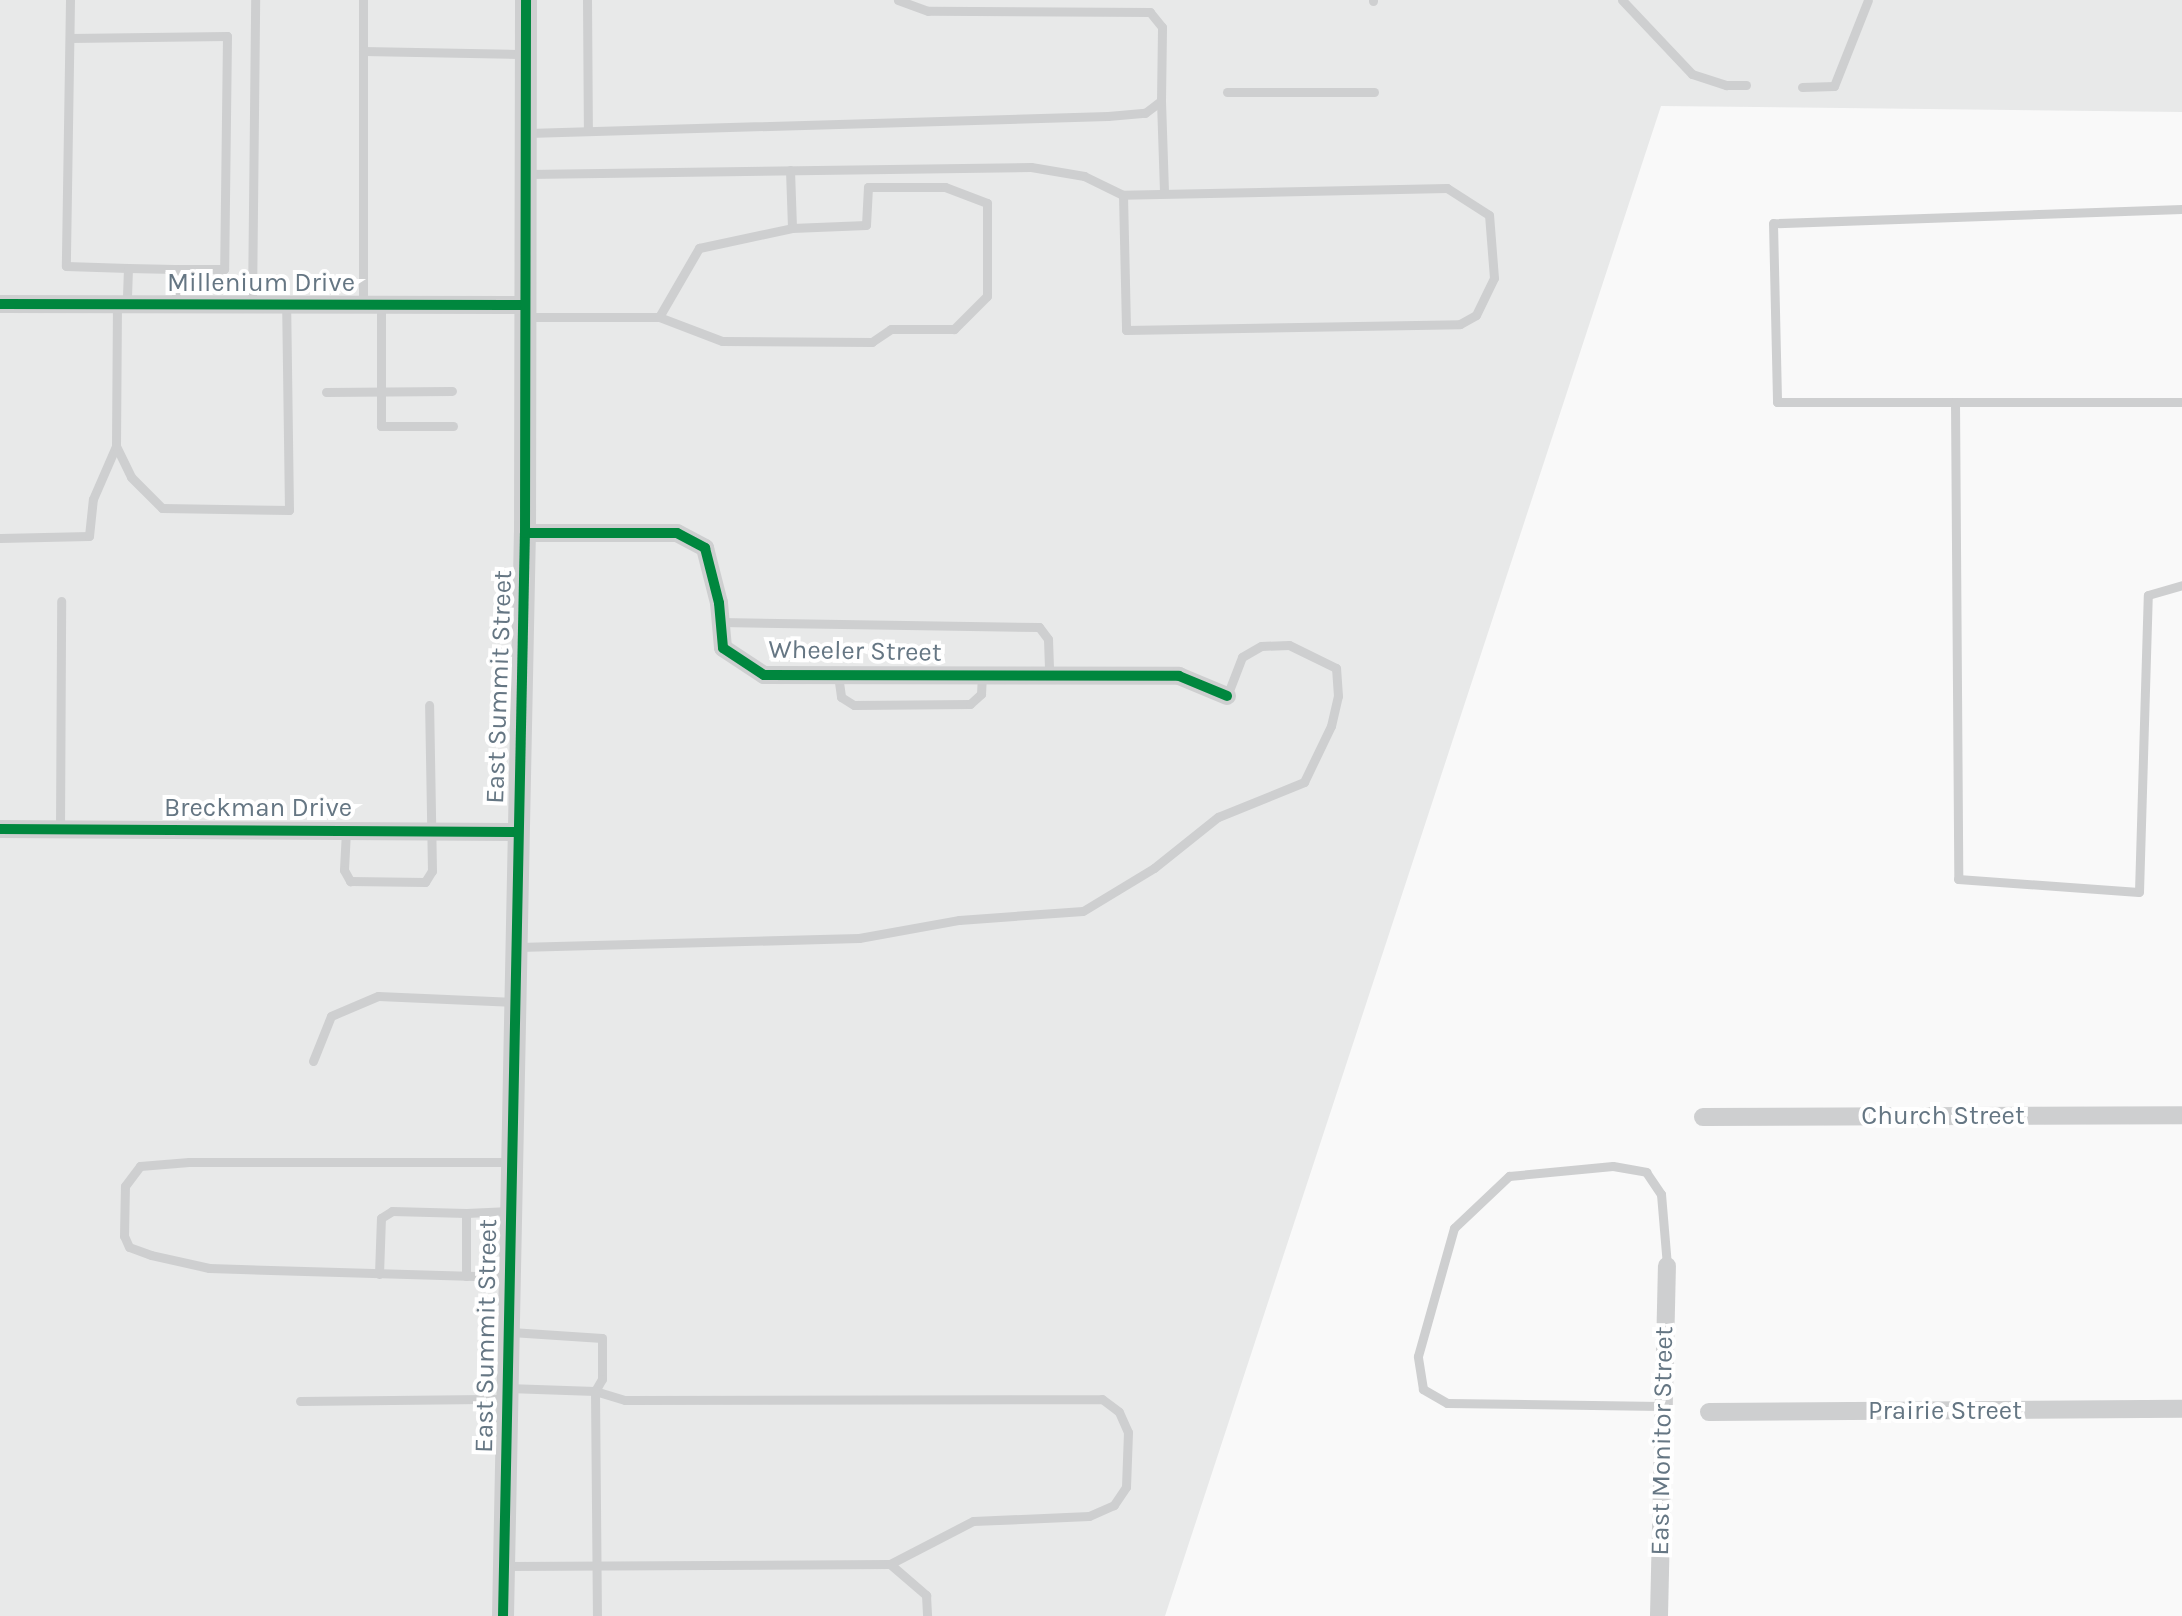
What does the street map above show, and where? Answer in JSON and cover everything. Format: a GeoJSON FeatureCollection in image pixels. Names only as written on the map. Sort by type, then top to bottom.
{"type":"FeatureCollection","features":[{"type":"Feature","properties":{"kind":"street","name":"East Summit Street"},"geometry":{"type":"LineString","coordinates":[[503,1616],[516,832],[525,533],[522,311],[526,0]]}},
{"type":"Feature","properties":{"kind":"street","name":"Millenium Drive"},"geometry":{"type":"LineString","coordinates":[[0,304],[372,305],[522,311]]}},
{"type":"Feature","properties":{"kind":"street","name":"Wheeler Street"},"geometry":{"type":"LineString","coordinates":[[525,533],[677,533],[705,548],[721,622],[723,648],[764,675],[1179,676],[1227,696]]}},
{"type":"Feature","properties":{"kind":"street","name":"Breckman Drive"},"geometry":{"type":"LineString","coordinates":[[0,829],[516,832]]}},
{"type":"Feature","properties":{"kind":"street","name":"Church Street"},"geometry":{"type":"LineString","coordinates":[[1703,1117],[2182,1115]]}},
{"type":"Feature","properties":{"kind":"street","name":"East Monitor Street"},"geometry":{"type":"LineString","coordinates":[[1659,1616],[1661,1406],[1667,1266]]}},
{"type":"Feature","properties":{"kind":"street","name":"Prairie Street"},"geometry":{"type":"LineString","coordinates":[[1709,1412],[2182,1409]]}},
{"type":"Feature","properties":{"kind":"lane"},"geometry":{"type":"LineString","coordinates":[[70,0],[66,266],[224,269],[227,36],[70,38]]}},
{"type":"Feature","properties":{"kind":"lane"},"geometry":{"type":"LineString","coordinates":[[252,305],[255,0]]}},
{"type":"Feature","properties":{"kind":"lane"},"geometry":{"type":"LineString","coordinates":[[363,0],[372,305],[382,392],[381,426],[453,426]]}},
{"type":"Feature","properties":{"kind":"lane"},"geometry":{"type":"LineString","coordinates":[[587,0],[588,131]]}},
{"type":"Feature","properties":{"kind":"lane"},"geometry":{"type":"LineString","coordinates":[[898,0],[928,11],[1150,12],[1162,27],[1164,193]]}},
{"type":"Feature","properties":{"kind":"lane"},"geometry":{"type":"LineString","coordinates":[[1622,0],[1692,74],[1726,85],[1746,85]]}},
{"type":"Feature","properties":{"kind":"lane"},"geometry":{"type":"LineString","coordinates":[[1802,87],[1834,86],[1868,0]]}},
{"type":"Feature","properties":{"kind":"lane"},"geometry":{"type":"LineString","coordinates":[[363,51],[526,54]]}},
{"type":"Feature","properties":{"kind":"lane"},"geometry":{"type":"LineString","coordinates":[[1227,92],[1374,92]]}},
{"type":"Feature","properties":{"kind":"lane"},"geometry":{"type":"LineString","coordinates":[[524,133],[740,130],[902,120],[1108,116],[1145,113],[1161,101]]}},
{"type":"Feature","properties":{"kind":"lane"},"geometry":{"type":"LineString","coordinates":[[524,174],[1031,167],[1084,176],[1123,195],[1447,188],[1489,215],[1494,278],[1476,315],[1460,324],[1126,330],[1123,195]]}},
{"type":"Feature","properties":{"kind":"lane"},"geometry":{"type":"LineString","coordinates":[[659,317],[699,248],[792,228],[866,225],[867,168]]}},
{"type":"Feature","properties":{"kind":"lane"},"geometry":{"type":"LineString","coordinates":[[790,170],[792,228]]}},
{"type":"Feature","properties":{"kind":"lane"},"geometry":{"type":"LineString","coordinates":[[522,311],[659,317],[722,341],[872,342],[891,329],[954,329],[987,296],[987,203],[945,187],[868,187]]}},
{"type":"Feature","properties":{"kind":"lane"},"geometry":{"type":"LineString","coordinates":[[2182,209],[1773,223],[1777,402],[2182,402]]}},
{"type":"Feature","properties":{"kind":"lane"},"geometry":{"type":"LineString","coordinates":[[0,538],[89,536],[93,499],[116,446],[122,304],[128,268]]}},
{"type":"Feature","properties":{"kind":"lane"},"geometry":{"type":"LineString","coordinates":[[175,269],[176,304]]}},
{"type":"Feature","properties":{"kind":"lane"},"geometry":{"type":"LineString","coordinates":[[116,446],[131,477],[162,508],[289,510],[286,305]]}},
{"type":"Feature","properties":{"kind":"lane"},"geometry":{"type":"LineString","coordinates":[[326,392],[452,391]]}},
{"type":"Feature","properties":{"kind":"lane"},"geometry":{"type":"LineString","coordinates":[[1955,402],[1958,879],[2139,892],[2148,595],[2182,585]]}},
{"type":"Feature","properties":{"kind":"lane"},"geometry":{"type":"LineString","coordinates":[[60,829],[61,601]]}},
{"type":"Feature","properties":{"kind":"lane"},"geometry":{"type":"LineString","coordinates":[[721,622],[1039,627],[1048,639],[1049,676]]}},
{"type":"Feature","properties":{"kind":"lane"},"geometry":{"type":"LineString","coordinates":[[515,947],[859,938],[959,920],[1083,911],[1154,868],[1218,817],[1304,782],[1331,726],[1338,696],[1336,668],[1289,645],[1261,646],[1242,657],[1227,696]]}},
{"type":"Feature","properties":{"kind":"lane"},"geometry":{"type":"LineString","coordinates":[[838,675],[841,697],[854,705],[970,704],[981,694],[982,675]]}},
{"type":"Feature","properties":{"kind":"lane"},"geometry":{"type":"LineString","coordinates":[[346,831],[344,870],[350,881],[362,885],[425,882],[432,871],[429,705]]}},
{"type":"Feature","properties":{"kind":"lane"},"geometry":{"type":"LineString","coordinates":[[313,1061],[331,1016],[378,996],[514,1002]]}},
{"type":"Feature","properties":{"kind":"lane"},"geometry":{"type":"LineString","coordinates":[[509,1277],[209,1268],[129,1247],[124,1236],[125,1186],[140,1166],[189,1162],[511,1162]]}},
{"type":"Feature","properties":{"kind":"lane"},"geometry":{"type":"LineString","coordinates":[[1661,1406],[1447,1403],[1423,1389],[1418,1356],[1454,1228],[1509,1176],[1613,1166],[1646,1172],[1661,1194],[1667,1266]]}},
{"type":"Feature","properties":{"kind":"lane"},"geometry":{"type":"LineString","coordinates":[[379,1274],[381,1218],[392,1211],[510,1211]]}},
{"type":"Feature","properties":{"kind":"lane"},"geometry":{"type":"LineString","coordinates":[[466,1213],[466,1276]]}},
{"type":"Feature","properties":{"kind":"lane"},"geometry":{"type":"LineString","coordinates":[[508,1332],[602,1338],[602,1379],[595,1391],[597,1616]]}},
{"type":"Feature","properties":{"kind":"lane"},"geometry":{"type":"LineString","coordinates":[[300,1401],[595,1391],[625,1400],[1102,1399],[1119,1412],[1128,1432],[1126,1487],[1114,1505],[1089,1516],[973,1521],[890,1564],[505,1566]]}},
{"type":"Feature","properties":{"kind":"lane"},"geometry":{"type":"LineString","coordinates":[[890,1564],[926,1595],[927,1616]]}},
{"type":"Feature","properties":{"kind":"shaded area"},"geometry":{"type":"Polygon","coordinates":[[[0,0],[2182,0],[2182,112],[1661,106],[1165,1616],[0,1616],[0,0]]]}},
{"type":"Feature","properties":{"kind":"cycle path"},"geometry":{"type":"LineString","coordinates":[[503,1616],[525,533],[526,0]]}},
{"type":"Feature","properties":{"kind":"cycle path"},"geometry":{"type":"LineString","coordinates":[[0,304],[522,305]]}},
{"type":"Feature","properties":{"kind":"cycle path"},"geometry":{"type":"LineString","coordinates":[[525,533],[677,533],[705,548],[719,603],[723,648],[764,675],[1179,676],[1227,696]]}},
{"type":"Feature","properties":{"kind":"cycle path"},"geometry":{"type":"LineString","coordinates":[[0,829],[516,832]]}}]}
